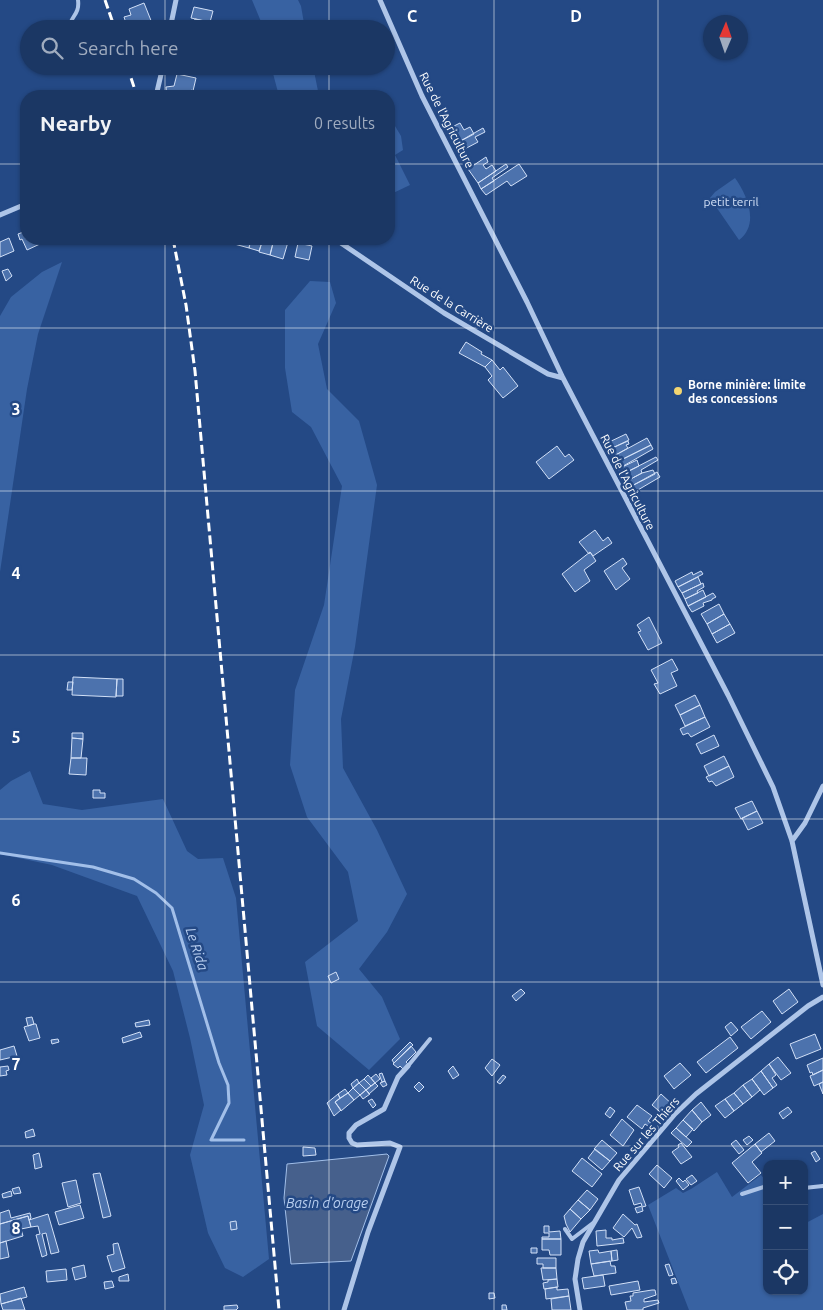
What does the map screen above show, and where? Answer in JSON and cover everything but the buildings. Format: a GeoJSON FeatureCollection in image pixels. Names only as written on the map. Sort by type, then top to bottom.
{"type":"FeatureCollection","features":[{"type":"Feature","properties":{"kind":"street"},"geometry":{"type":"LineString","coordinates":[[172,20],[176,0]]}},
{"type":"Feature","properties":{"kind":"street","name":"Rue de l'Agriculture"},"geometry":{"type":"LineString","coordinates":[[380,0],[389,20]]}},
{"type":"Feature","properties":{"kind":"street","name":"Rue de l'Agriculture"},"geometry":{"type":"LineString","coordinates":[[395,34],[422,96],[527,302],[563,378],[728,695],[773,787],[792,841],[823,985]]}},
{"type":"Feature","properties":{"kind":"street"},"geometry":{"type":"LineString","coordinates":[[157,90],[161,75]]}},
{"type":"Feature","properties":{"kind":"street"},"geometry":{"type":"LineString","coordinates":[[0,215],[20,207]]}},
{"type":"Feature","properties":{"kind":"street","name":"Rue de la Carrière"},"geometry":{"type":"LineString","coordinates":[[344,245],[444,313],[548,374],[563,378]]}},
{"type":"Feature","properties":{"kind":"street"},"geometry":{"type":"LineString","coordinates":[[792,841],[805,823],[823,786]]}},
{"type":"Feature","properties":{"kind":"street","name":"Rue sur les Thiers"},"geometry":{"type":"LineString","coordinates":[[580,1310],[576,1279],[578,1259],[583,1242],[619,1180],[674,1114],[696,1094],[808,1006],[823,997]]}},
{"type":"Feature","properties":{"kind":"street"},"geometry":{"type":"LineString","coordinates":[[344,1310],[368,1232],[400,1148],[390,1143],[352,1143],[349,1133],[356,1125],[384,1109],[398,1077],[408,1066]]}},
{"type":"Feature","properties":{"kind":"lane"},"geometry":{"type":"LineString","coordinates":[[72,20],[79,10],[78,0]]}},
{"type":"Feature","properties":{"kind":"lane"},"geometry":{"type":"LineString","coordinates":[[408,1066],[430,1039]]}},
{"type":"Feature","properties":{"kind":"lane"},"geometry":{"type":"LineString","coordinates":[[808,1188],[823,1186]]}},
{"type":"Feature","properties":{"kind":"lane"},"geometry":{"type":"LineString","coordinates":[[742,1194],[763,1187]]}},
{"type":"Feature","properties":{"kind":"lane"},"geometry":{"type":"LineString","coordinates":[[565,1229],[572,1239],[593,1223]]}},
{"type":"Feature","properties":{"kind":"green space"},"geometry":{"type":"Polygon","coordinates":[[[252,0],[298,0],[303,20],[260,20],[252,0]]]}},
{"type":"Feature","properties":{"kind":"green space"},"geometry":{"type":"Polygon","coordinates":[[[273,75],[315,75],[318,90],[277,90],[273,75]]]}},
{"type":"Feature","properties":{"kind":"green space"},"geometry":{"type":"Polygon","coordinates":[[[395,126],[401,136],[403,150],[395,155],[395,126]]]}},
{"type":"Feature","properties":{"kind":"green space"},"geometry":{"type":"Polygon","coordinates":[[[395,155],[410,185],[395,192],[395,155]]]}},
{"type":"Feature","properties":{"kind":"green space","name":"petit terril"},"geometry":{"type":"Polygon","coordinates":[[[735,178],[747,201],[750,218],[749,226],[739,240],[710,198],[715,192],[735,178]]]}},
{"type":"Feature","properties":{"kind":"green space"},"geometry":{"type":"Polygon","coordinates":[[[62,262],[38,334],[27,389],[0,572],[0,316],[11,297],[42,272],[62,262]]]}},
{"type":"Feature","properties":{"kind":"green space"},"geometry":{"type":"Polygon","coordinates":[[[310,281],[330,282],[336,303],[318,344],[327,389],[359,421],[377,485],[355,647],[341,719],[343,768],[377,830],[407,894],[387,932],[359,969],[382,997],[400,1039],[369,1070],[317,1026],[305,962],[358,921],[348,872],[307,817],[290,765],[295,690],[324,605],[342,486],[311,427],[292,412],[285,368],[285,310],[310,281]]]}},
{"type":"Feature","properties":{"kind":"green space"},"geometry":{"type":"Polygon","coordinates":[[[30,771],[43,804],[82,810],[163,799],[187,851],[198,859],[223,858],[236,898],[269,1259],[243,1277],[225,1268],[208,1233],[190,1155],[204,1105],[190,1038],[173,971],[137,896],[52,865],[0,854],[0,790],[11,781],[30,771]]]}},
{"type":"Feature","properties":{"kind":"green space"},"geometry":{"type":"Polygon","coordinates":[[[717,1172],[732,1197],[761,1175],[763,1177],[763,1295],[808,1295],[808,1222],[823,1214],[823,1310],[689,1310],[648,1205],[676,1188],[683,1193],[717,1172]]]}},
{"type":"Feature","properties":{"kind":"water","name":"Basin d'orage"},"geometry":{"type":"Polygon","coordinates":[[[387,1154],[389,1156],[351,1261],[291,1264],[284,1198],[287,1164],[387,1154]]]}},
{"type":"Feature","properties":{"kind":"waterway","name":"Le Rida"},"geometry":{"type":"LineString","coordinates":[[0,853],[93,867],[134,879],[156,893],[172,908],[219,1063],[228,1085],[229,1103],[211,1140],[244,1140]]}},
{"type":"Feature","properties":{"kind":"railway"},"geometry":{"type":"LineString","coordinates":[[105,0],[112,20]]}},
{"type":"Feature","properties":{"kind":"railway"},"geometry":{"type":"LineString","coordinates":[[130,75],[135,90]]}},
{"type":"Feature","properties":{"kind":"railway"},"geometry":{"type":"LineString","coordinates":[[174,245],[186,305],[195,371],[279,1310]]}},
{"type":"Feature","properties":{"kind":"place","name":"Borne minière: limite des concessions"},"geometry":{"type":"Point","coordinates":[678,391]}}]}
